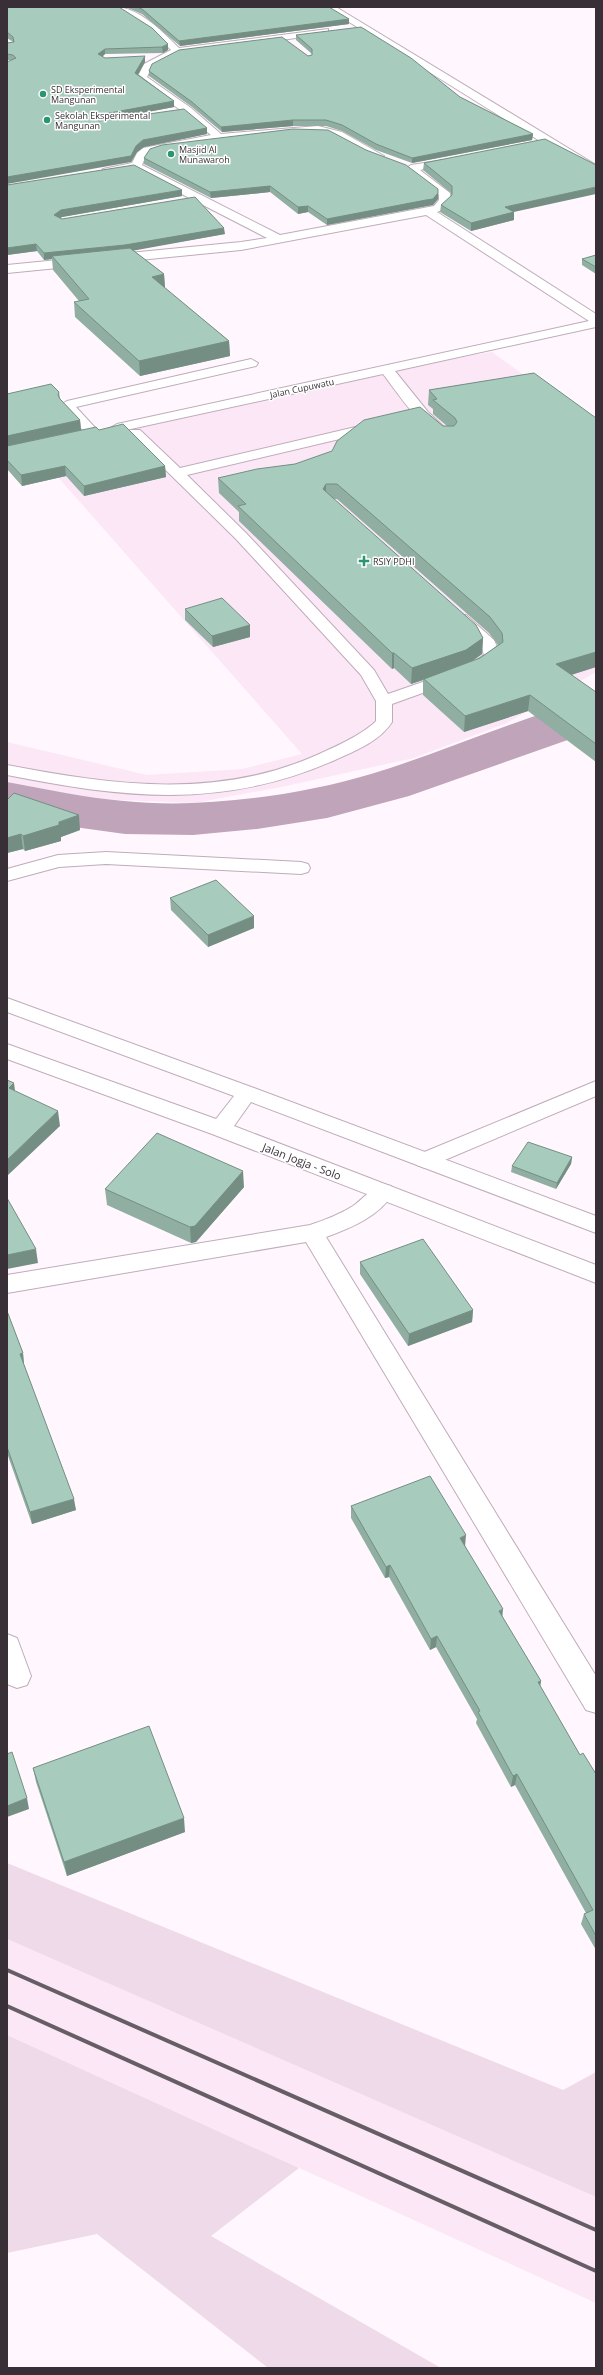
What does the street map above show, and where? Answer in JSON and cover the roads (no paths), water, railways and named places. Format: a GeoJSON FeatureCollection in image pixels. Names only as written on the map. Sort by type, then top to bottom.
{"type":"FeatureCollection","features":[{"type":"Feature","properties":{"kind":"main road"},"geometry":{"type":"LineString","coordinates":[[119,7],[156,30],[177,50]]}},
{"type":"Feature","properties":{"kind":"main road"},"geometry":{"type":"LineString","coordinates":[[330,7],[547,141],[596,169]]}},
{"type":"Feature","properties":{"kind":"main road"},"geometry":{"type":"LineString","coordinates":[[219,138],[188,110],[142,78],[147,66],[177,50],[362,27]]}},
{"type":"Feature","properties":{"kind":"main road"},"geometry":{"type":"LineString","coordinates":[[284,37],[296,47]]}},
{"type":"Feature","properties":{"kind":"main road"},"geometry":{"type":"LineString","coordinates":[[142,58],[164,57]]}},
{"type":"Feature","properties":{"kind":"main road"},"geometry":{"type":"LineString","coordinates":[[172,113],[188,110]]}},
{"type":"Feature","properties":{"kind":"main road"},"geometry":{"type":"LineString","coordinates":[[136,166],[141,155],[148,150],[219,138],[324,129],[389,160]]}},
{"type":"Feature","properties":{"kind":"main road"},"geometry":{"type":"LineString","coordinates":[[214,148],[219,138]]}},
{"type":"Feature","properties":{"kind":"main road"},"geometry":{"type":"LineString","coordinates":[[532,144],[547,141]]}},
{"type":"Feature","properties":{"kind":"main road"},"geometry":{"type":"LineString","coordinates":[[7,269],[225,248],[428,211],[445,201],[444,193],[408,167],[464,157]]}},
{"type":"Feature","properties":{"kind":"main road"},"geometry":{"type":"LineString","coordinates":[[95,173],[136,166],[279,239]]}},
{"type":"Feature","properties":{"kind":"main road"},"geometry":{"type":"LineString","coordinates":[[176,202],[199,198]]}},
{"type":"Feature","properties":{"kind":"main road"},"geometry":{"type":"LineString","coordinates":[[428,211],[596,321]]}},
{"type":"Feature","properties":{"kind":"main road","name":"Jalan Cupuwatu"},"geometry":{"type":"LineString","coordinates":[[77,437],[596,321]]}},
{"type":"Feature","properties":{"kind":"main road"},"geometry":{"type":"LineString","coordinates":[[93,433],[67,405],[251,364]]}},
{"type":"Feature","properties":{"kind":"main road"},"geometry":{"type":"LineString","coordinates":[[386,369],[423,415],[448,436]]}},
{"type":"Feature","properties":{"kind":"main road"},"geometry":{"type":"LineString","coordinates":[[407,418],[423,415]]}},
{"type":"Feature","properties":{"kind":"main road"},"geometry":{"type":"LineString","coordinates":[[178,473],[392,422]]}},
{"type":"Feature","properties":{"kind":"main road"},"geometry":{"type":"LineString","coordinates":[[7,770],[87,785],[159,790],[211,788],[247,782],[297,770],[319,761],[366,737],[384,722],[384,701],[368,673],[240,536],[178,473],[135,433]]}},
{"type":"Feature","properties":{"kind":"main road"},"geometry":{"type":"LineString","coordinates":[[324,438],[324,454]]}},
{"type":"Feature","properties":{"kind":"main road"},"geometry":{"type":"LineString","coordinates":[[214,464],[236,473]]}},
{"type":"Feature","properties":{"kind":"main road"},"geometry":{"type":"LineString","coordinates":[[384,701],[472,670],[492,656],[485,640],[447,606]]}},
{"type":"Feature","properties":{"kind":"main road"},"geometry":{"type":"LineString","coordinates":[[7,875],[58,861],[106,858],[301,868]]}},
{"type":"Feature","properties":{"kind":"main road"},"geometry":{"type":"LineString","coordinates":[[7,1005],[247,1093],[596,1225]]}},
{"type":"Feature","properties":{"kind":"main road","name":"Jalan Jogja - Solo"},"geometry":{"type":"LineString","coordinates":[[7,1051],[220,1129],[596,1274]]}},
{"type":"Feature","properties":{"kind":"main road"},"geometry":{"type":"LineString","coordinates":[[425,1160],[596,1088]]}},
{"type":"Feature","properties":{"kind":"main road"},"geometry":{"type":"LineString","coordinates":[[220,1129],[247,1093]]}},
{"type":"Feature","properties":{"kind":"main road"},"geometry":{"type":"LineString","coordinates":[[7,1284],[312,1233],[350,1220],[372,1205],[383,1192]]}},
{"type":"Feature","properties":{"kind":"main road"},"geometry":{"type":"LineString","coordinates":[[312,1233],[596,1701]]}},
{"type":"Feature","properties":{"kind":"main road"},"geometry":{"type":"LineString","coordinates":[[7,1646],[16,1676]]}},
{"type":"Feature","properties":{"kind":"waterway"},"geometry":{"type":"LineString","coordinates":[[7,798],[67,810],[125,818],[193,819],[257,813],[327,802],[390,785],[596,713]]}},
{"type":"Feature","properties":{"kind":"railway"},"geometry":{"type":"LineString","coordinates":[[7,1970],[596,2230]]}},
{"type":"Feature","properties":{"kind":"railway"},"geometry":{"type":"LineString","coordinates":[[7,2006],[596,2271]]}},
{"type":"Feature","properties":{"kind":"place","name":"SD Eksperimental Mangunan"},"geometry":{"type":"Point","coordinates":[43,94]}},
{"type":"Feature","properties":{"kind":"place","name":"Sekolah Eksperimental Mangunan"},"geometry":{"type":"Point","coordinates":[47,120]}},
{"type":"Feature","properties":{"kind":"place","name":"Masjid Al Munawaroh"},"geometry":{"type":"Point","coordinates":[171,154]}},
{"type":"Feature","properties":{"kind":"place","name":"RSIY PDHI"},"geometry":{"type":"Point","coordinates":[364,561]}}]}
